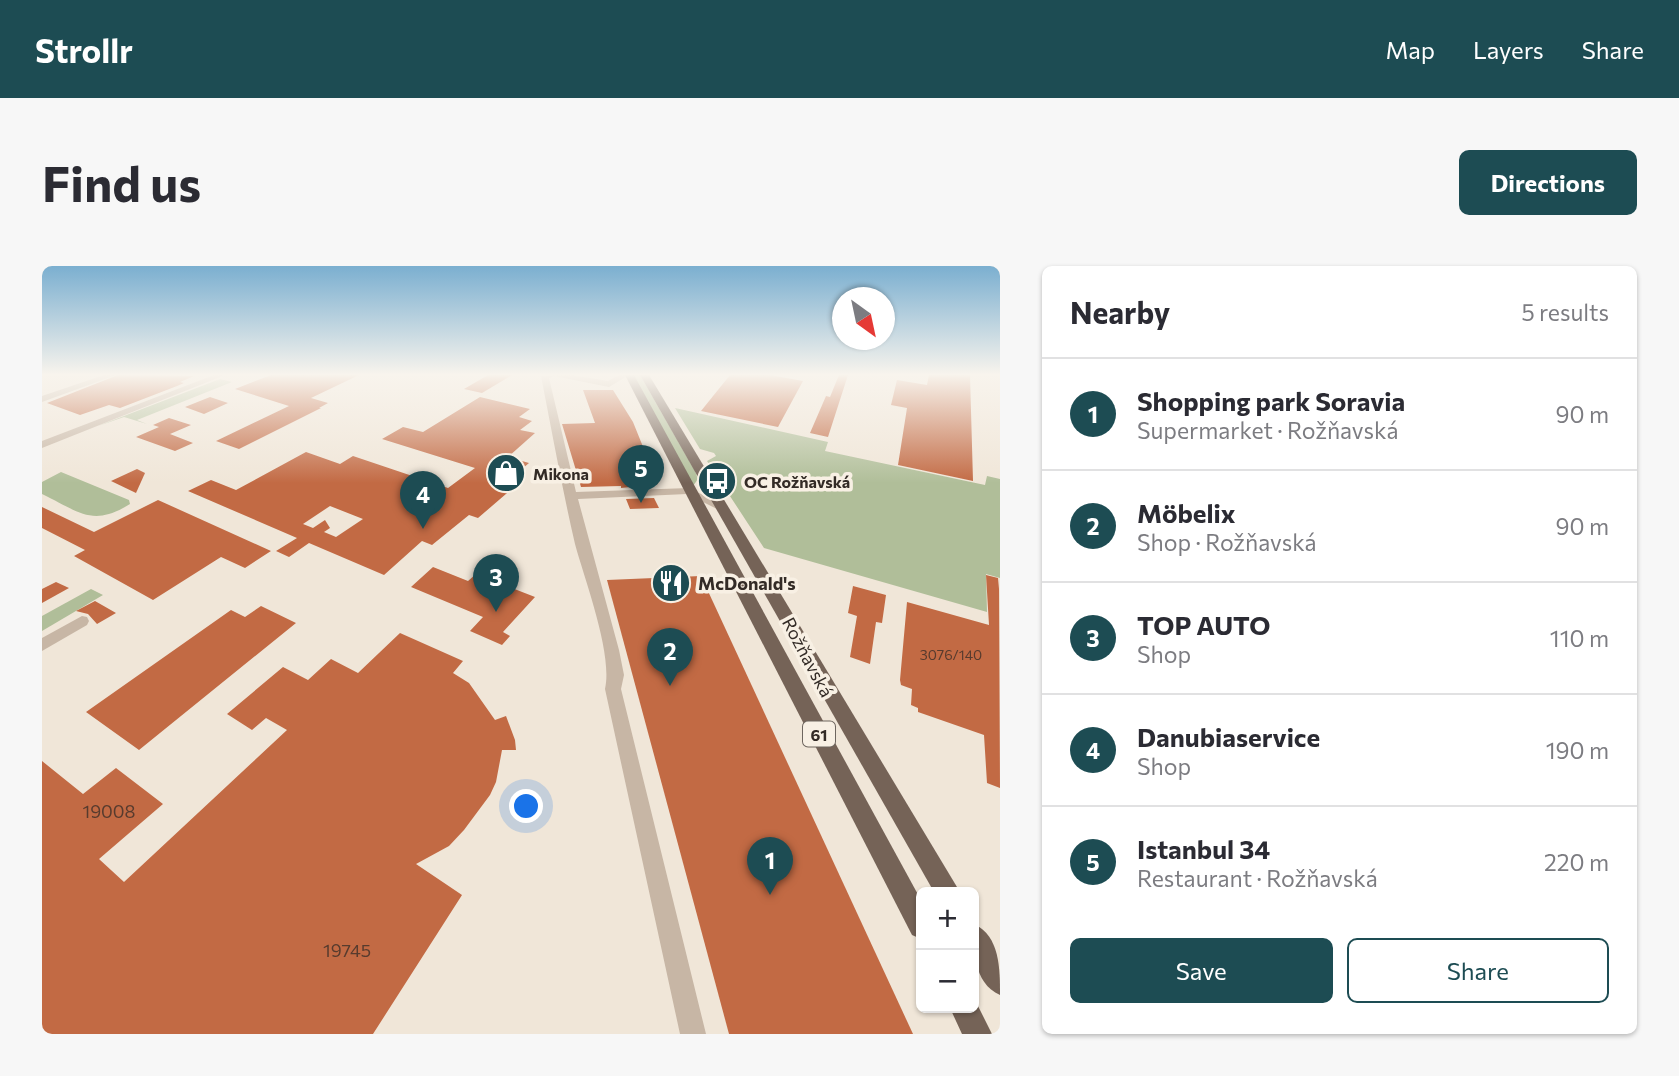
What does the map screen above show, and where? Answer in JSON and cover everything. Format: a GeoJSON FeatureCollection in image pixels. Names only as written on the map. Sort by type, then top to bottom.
{"type":"FeatureCollection","features":[{"type":"Feature","properties":{"kind":"main road","name":"Rožňavská"},"geometry":{"type":"LineString","coordinates":[[650,411],[697,486],[721,507],[945,887]]}},
{"type":"Feature","properties":{"kind":"main road","name":"Rožňavská"},"geometry":{"type":"LineString","coordinates":[[661,411],[916,916]]}},
{"type":"Feature","properties":{"kind":"main road"},"geometry":{"type":"LineString","coordinates":[[979,945],[1000,981]]}},
{"type":"Feature","properties":{"kind":"main road"},"geometry":{"type":"LineString","coordinates":[[966,1013],[977,1034]]}},
{"type":"Feature","properties":{"kind":"street"},"geometry":{"type":"LineString","coordinates":[[42,445],[129,411]]}},
{"type":"Feature","properties":{"kind":"street"},"geometry":{"type":"LineString","coordinates":[[552,411],[611,650],[616,675],[613,689],[693,1034]]}},
{"type":"Feature","properties":{"kind":"street"},"geometry":{"type":"LineString","coordinates":[[571,496],[697,486],[721,507]]}},
{"type":"Feature","properties":{"kind":"street"},"geometry":{"type":"LineString","coordinates":[[42,645],[82,621]]}},
{"type":"Feature","properties":{"kind":"green space"},"geometry":{"type":"Polygon","coordinates":[[[137,411],[160,411],[137,420],[147,424],[124,417],[98,426],[137,411]]]}},
{"type":"Feature","properties":{"kind":"green space"},"geometry":{"type":"Polygon","coordinates":[[[652,411],[661,411],[695,471],[698,479],[693,486],[652,411]]]}},
{"type":"Feature","properties":{"kind":"green space"},"geometry":{"type":"Polygon","coordinates":[[[677,411],[688,411],[828,442],[825,451],[985,485],[987,476],[1000,479],[1000,578],[986,574],[987,612],[764,548],[707,461],[716,456],[700,449],[677,411]]]}},
{"type":"Feature","properties":{"kind":"green space"},"geometry":{"type":"Polygon","coordinates":[[[61,472],[129,500],[130,504],[105,515],[95,516],[76,511],[42,494],[42,482],[61,472]]]}},
{"type":"Feature","properties":{"kind":"green space"},"geometry":{"type":"Polygon","coordinates":[[[91,589],[103,595],[42,631],[42,616],[91,589]]]}},
{"type":"Feature","properties":{"kind":"building"},"geometry":{"type":"Polygon","coordinates":[[[69,411],[92,411],[80,415],[69,411]]]}},
{"type":"Feature","properties":{"kind":"building"},"geometry":{"type":"Polygon","coordinates":[[[279,411],[315,411],[239,449],[216,441],[279,411]]]}},
{"type":"Feature","properties":{"kind":"building"},"geometry":{"type":"Polygon","coordinates":[[[457,411],[527,411],[519,417],[532,421],[520,430],[535,433],[508,457],[529,463],[503,485],[513,488],[478,518],[469,515],[432,545],[422,541],[384,575],[309,543],[289,557],[276,551],[297,538],[188,491],[211,480],[236,490],[306,452],[340,464],[353,456],[448,488],[475,468],[382,439],[403,427],[423,432],[457,411]],[[330,506],[303,524],[313,528],[325,520],[330,528],[324,532],[336,537],[363,519],[330,506]]]}},
{"type":"Feature","properties":{"kind":"building"},"geometry":{"type":"Polygon","coordinates":[[[591,411],[626,411],[658,484],[621,488],[581,487],[562,424],[595,423],[591,411]]]}},
{"type":"Feature","properties":{"kind":"building"},"geometry":{"type":"Polygon","coordinates":[[[701,411],[787,411],[778,427],[701,411]]]}},
{"type":"Feature","properties":{"kind":"building"},"geometry":{"type":"Polygon","coordinates":[[[820,411],[836,411],[828,437],[810,433],[820,411]]]}},
{"type":"Feature","properties":{"kind":"building"},"geometry":{"type":"Polygon","coordinates":[[[907,411],[971,411],[973,481],[898,465],[907,411]]]}},
{"type":"Feature","properties":{"kind":"building"},"geometry":{"type":"Polygon","coordinates":[[[169,418],[191,425],[170,434],[193,443],[175,451],[136,437],[159,427],[153,425],[169,418]]]}},
{"type":"Feature","properties":{"kind":"building"},"geometry":{"type":"Polygon","coordinates":[[[137,469],[145,473],[136,493],[111,481],[137,469]]]}},
{"type":"Feature","properties":{"kind":"building"},"geometry":{"type":"Polygon","coordinates":[[[654,498],[659,508],[630,509],[626,499],[654,498]]]}},
{"type":"Feature","properties":{"kind":"building"},"geometry":{"type":"Polygon","coordinates":[[[158,500],[271,551],[245,568],[221,557],[153,600],[74,556],[85,550],[42,528],[42,507],[94,532],[158,500]]]}},
{"type":"Feature","properties":{"kind":"building"},"geometry":{"type":"Polygon","coordinates":[[[433,567],[468,581],[476,574],[535,597],[503,632],[510,636],[502,645],[470,631],[483,617],[411,587],[433,567]]]}},
{"type":"Feature","properties":{"kind":"building"},"geometry":{"type":"Polygon","coordinates":[[[986,575],[998,578],[999,589],[1000,788],[987,783],[984,735],[918,712],[918,708],[911,705],[912,689],[901,685],[900,680],[907,602],[989,625],[986,575]]]}},
{"type":"Feature","properties":{"kind":"building"},"geometry":{"type":"Polygon","coordinates":[[[701,576],[913,1034],[729,1034],[607,580],[701,576]]]}},
{"type":"Feature","properties":{"kind":"building"},"geometry":{"type":"Polygon","coordinates":[[[56,582],[69,588],[42,603],[42,589],[56,582]]]}},
{"type":"Feature","properties":{"kind":"building"},"geometry":{"type":"Polygon","coordinates":[[[853,586],[886,595],[882,623],[876,622],[870,664],[850,657],[857,616],[848,613],[853,586]]]}},
{"type":"Feature","properties":{"kind":"building"},"geometry":{"type":"Polygon","coordinates":[[[95,601],[116,613],[97,624],[88,614],[76,611],[95,601]]]}},
{"type":"Feature","properties":{"kind":"building"},"geometry":{"type":"Polygon","coordinates":[[[261,606],[296,623],[139,750],[86,712],[231,610],[245,617],[261,606]]]}},
{"type":"Feature","properties":{"kind":"building"},"geometry":{"type":"Polygon","coordinates":[[[400,633],[463,661],[453,673],[469,683],[495,720],[506,716],[516,750],[502,750],[496,782],[490,795],[464,830],[449,846],[416,864],[462,895],[373,1034],[42,1034],[42,761],[83,794],[116,768],[163,804],[99,859],[124,882],[287,730],[266,718],[252,730],[227,714],[283,667],[308,680],[331,659],[358,673],[400,633]]]}},
{"type":"Feature","properties":{"kind":"place","name":"Mikona"},"geometry":{"type":"Point","coordinates":[506,473]}},
{"type":"Feature","properties":{"kind":"place","name":"OC Rožňavská"},"geometry":{"type":"Point","coordinates":[717,481]}},
{"type":"Feature","properties":{"kind":"place","name":"Istanbul 34"},"geometry":{"type":"Point","coordinates":[641,503]}},
{"type":"Feature","properties":{"kind":"place","name":"Danubiaservice"},"geometry":{"type":"Point","coordinates":[423,529]}},
{"type":"Feature","properties":{"kind":"place","name":"McDonald's"},"geometry":{"type":"Point","coordinates":[671,583]}},
{"type":"Feature","properties":{"kind":"place","name":"TOP AUTO"},"geometry":{"type":"Point","coordinates":[496,612]}},
{"type":"Feature","properties":{"kind":"place","name":"Möbelix"},"geometry":{"type":"Point","coordinates":[670,686]}},
{"type":"Feature","properties":{"kind":"place","name":"Shopping park Soravia"},"geometry":{"type":"Point","coordinates":[770,895]}}]}
